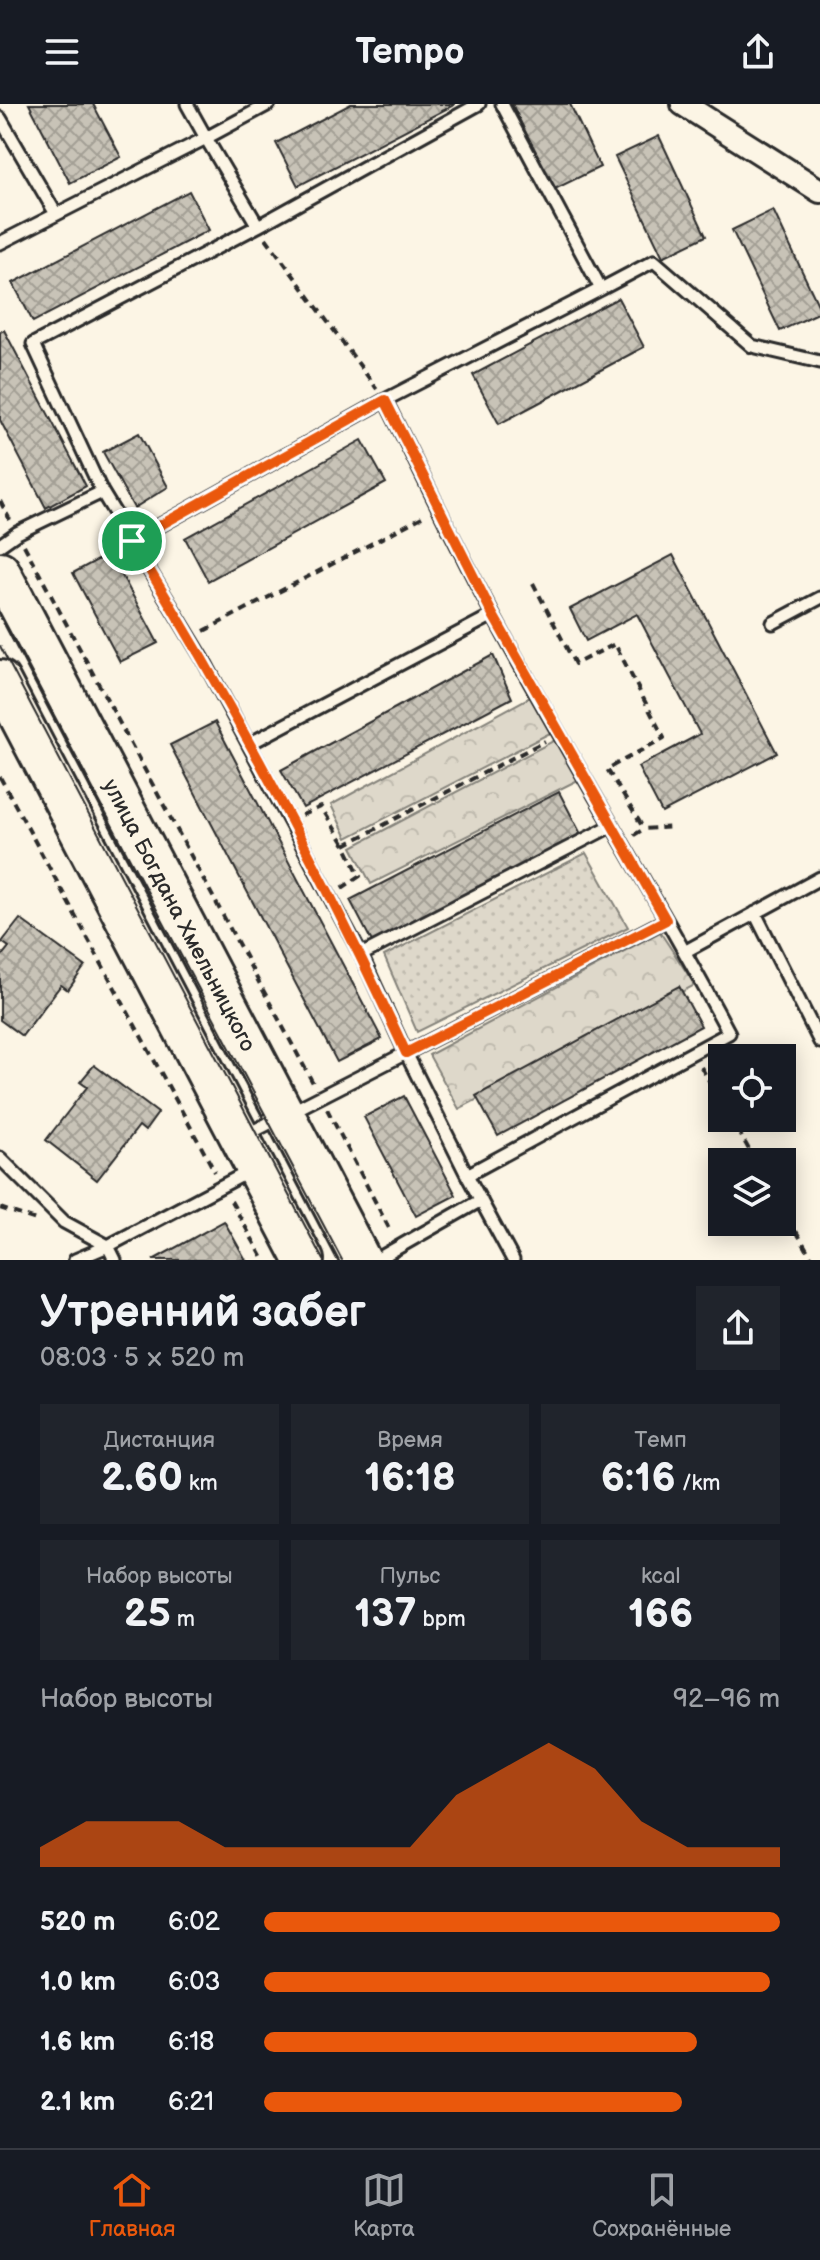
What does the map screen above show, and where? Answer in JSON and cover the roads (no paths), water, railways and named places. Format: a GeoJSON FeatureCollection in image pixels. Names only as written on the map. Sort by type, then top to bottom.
{"type":"FeatureCollection","features":[{"type":"Feature","properties":{"kind":"highway","name":"улица Богдана Хмельницкого"},"geometry":{"type":"LineString","coordinates":[[0,571],[361,1260]]}},
{"type":"Feature","properties":{"kind":"highway"},"geometry":{"type":"LineString","coordinates":[[0,680],[239,1164],[304,1260]]}},
{"type":"Feature","properties":{"kind":"street"},"geometry":{"type":"LineString","coordinates":[[683,104],[820,191]]}},
{"type":"Feature","properties":{"kind":"lane"},"geometry":{"type":"LineString","coordinates":[[187,104],[258,226]]}},
{"type":"Feature","properties":{"kind":"lane"},"geometry":{"type":"LineString","coordinates":[[0,243],[269,104]]}},
{"type":"Feature","properties":{"kind":"lane"},"geometry":{"type":"LineString","coordinates":[[479,104],[258,226],[33,344],[102,492],[191,638],[249,744],[361,955],[406,1053],[513,1260]]}},
{"type":"Feature","properties":{"kind":"lane"},"geometry":{"type":"LineString","coordinates":[[502,104],[601,289]]}},
{"type":"Feature","properties":{"kind":"lane"},"geometry":{"type":"LineString","coordinates":[[0,118],[56,214]]}},
{"type":"Feature","properties":{"kind":"lane"},"geometry":{"type":"LineString","coordinates":[[132,541],[385,400],[654,261],[752,346],[820,362]]}},
{"type":"Feature","properties":{"kind":"lane"},"geometry":{"type":"LineString","coordinates":[[385,400],[493,615],[611,826],[686,951],[729,1033],[467,1175]]}},
{"type":"Feature","properties":{"kind":"lane"},"geometry":{"type":"LineString","coordinates":[[0,545],[17,533],[102,492]]}},
{"type":"Feature","properties":{"kind":"lane"},"geometry":{"type":"LineString","coordinates":[[773,623],[820,598]]}},
{"type":"Feature","properties":{"kind":"lane"},"geometry":{"type":"LineString","coordinates":[[249,744],[493,615]]}},
{"type":"Feature","properties":{"kind":"lane"},"geometry":{"type":"LineString","coordinates":[[361,955],[611,826]]}},
{"type":"Feature","properties":{"kind":"lane"},"geometry":{"type":"LineString","coordinates":[[686,951],[820,878]]}},
{"type":"Feature","properties":{"kind":"lane"},"geometry":{"type":"LineString","coordinates":[[755,913],[820,1042]]}},
{"type":"Feature","properties":{"kind":"lane"},"geometry":{"type":"LineString","coordinates":[[75,1260],[108,1246],[239,1164],[286,1114],[666,920]]}},
{"type":"Feature","properties":{"kind":"lane"},"geometry":{"type":"LineString","coordinates":[[0,1158],[64,1222],[108,1246],[115,1260]]}},
{"type":"Feature","properties":{"kind":"lane"},"geometry":{"type":"LineString","coordinates":[[376,1260],[481,1200]]}},
{"type":"Feature","properties":{"kind":"tram line"},"geometry":{"type":"LineString","coordinates":[[0,613],[342,1260]]}},
{"type":"Feature","properties":{"kind":"tram line"},"geometry":{"type":"LineString","coordinates":[[0,646],[323,1260]]}}]}
